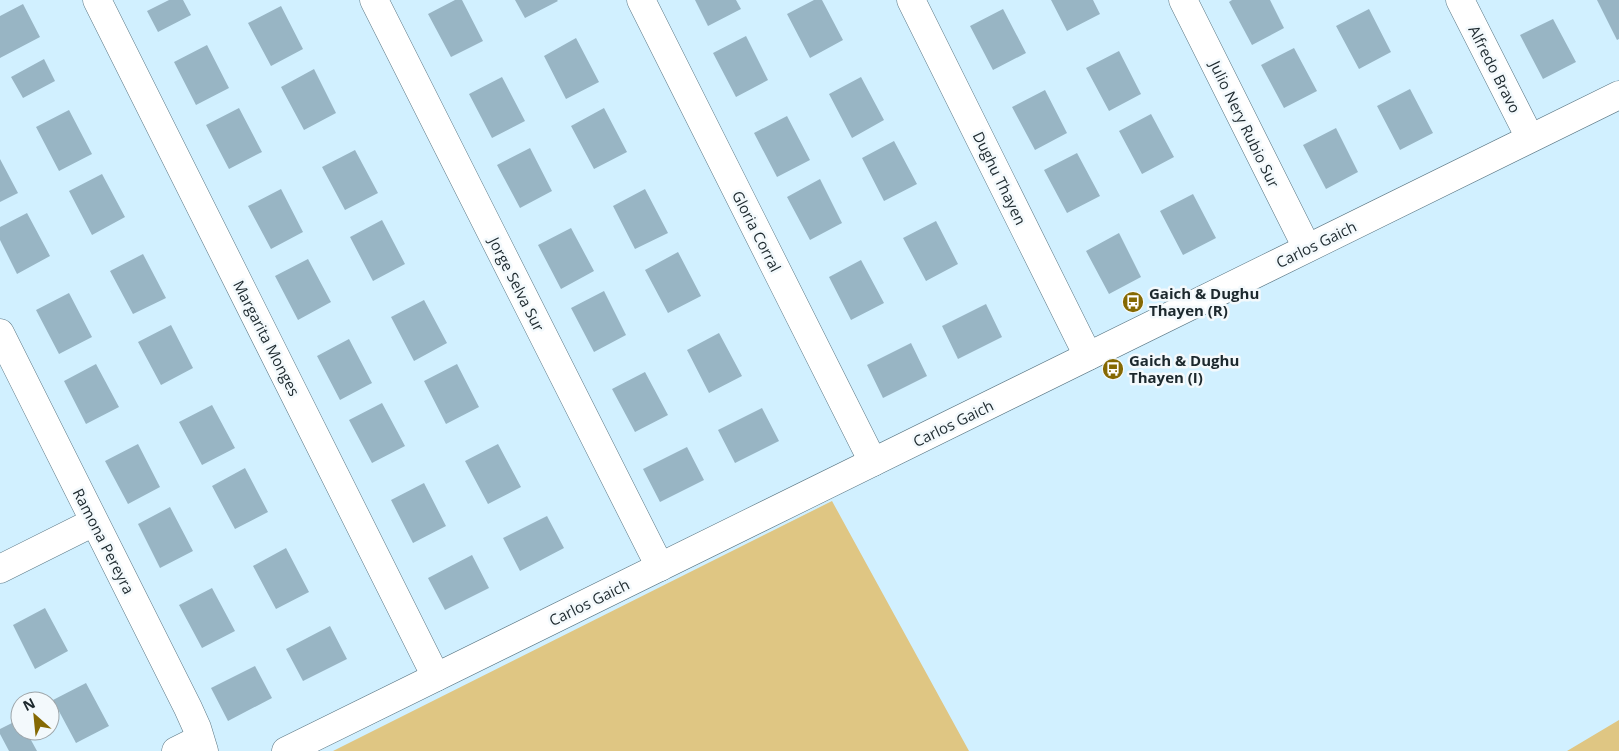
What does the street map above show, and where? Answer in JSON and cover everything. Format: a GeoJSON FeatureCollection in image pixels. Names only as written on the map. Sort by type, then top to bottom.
{"type":"FeatureCollection","features":[{"type":"Feature","properties":{"kind":"street","name":"Margarita Monges"},"geometry":{"type":"LineString","coordinates":[[97,0],[436,677]]}},
{"type":"Feature","properties":{"kind":"street","name":"Jorge Selva Sur"},"geometry":{"type":"LineString","coordinates":[[374,0],[660,567]]}},
{"type":"Feature","properties":{"kind":"street","name":"Gloria Corral"},"geometry":{"type":"LineString","coordinates":[[641,0],[873,462]]}},
{"type":"Feature","properties":{"kind":"street","name":"Dughu Thayen"},"geometry":{"type":"LineString","coordinates":[[912,0],[1088,356]]}},
{"type":"Feature","properties":{"kind":"street","name":"Julio Nery Rubio Sur"},"geometry":{"type":"LineString","coordinates":[[1183,0],[1307,248]]}},
{"type":"Feature","properties":{"kind":"street","name":"Alfredo Bravo"},"geometry":{"type":"LineString","coordinates":[[1460,0],[1530,138]]}},
{"type":"Feature","properties":{"kind":"street","name":"Carlos Gaich"},"geometry":{"type":"LineString","coordinates":[[286,751],[1619,94]]}},
{"type":"Feature","properties":{"kind":"street","name":"Ramona Pereyra"},"geometry":{"type":"LineString","coordinates":[[0,333],[188,708],[202,745]]}},
{"type":"Feature","properties":{"kind":"street"},"geometry":{"type":"LineString","coordinates":[[0,569],[94,522]]}},
{"type":"Feature","properties":{"kind":"street"},"geometry":{"type":"LineString","coordinates":[[176,751],[202,745]]}},
{"type":"Feature","properties":{"kind":"shaded area"},"geometry":{"type":"Polygon","coordinates":[[[832,501],[969,751],[333,751],[832,501]]]}},
{"type":"Feature","properties":{"kind":"shaded area"},"geometry":{"type":"Polygon","coordinates":[[[1619,720],[1619,751],[1567,751],[1619,720]]]}},
{"type":"Feature","properties":{"kind":"building"},"geometry":{"type":"Polygon","coordinates":[[[169,0],[183,0],[191,15],[158,32],[147,11],[169,0]]]}},
{"type":"Feature","properties":{"kind":"building"},"geometry":{"type":"Polygon","coordinates":[[[455,0],[462,0],[483,41],[451,57],[428,14],[455,0]]]}},
{"type":"Feature","properties":{"kind":"building"},"geometry":{"type":"Polygon","coordinates":[[[515,0],[557,0],[558,1],[525,18],[515,0]]]}},
{"type":"Feature","properties":{"kind":"building"},"geometry":{"type":"Polygon","coordinates":[[[695,0],[736,0],[741,9],[708,26],[695,0]]]}},
{"type":"Feature","properties":{"kind":"building"},"geometry":{"type":"Polygon","coordinates":[[[814,0],[822,0],[843,40],[810,58],[787,14],[814,0]]]}},
{"type":"Feature","properties":{"kind":"building"},"geometry":{"type":"Polygon","coordinates":[[[1051,0],[1093,0],[1100,14],[1067,31],[1051,0]]]}},
{"type":"Feature","properties":{"kind":"building"},"geometry":{"type":"Polygon","coordinates":[[[1232,0],[1270,0],[1284,28],[1252,45],[1229,2],[1232,0]]]}},
{"type":"Feature","properties":{"kind":"building"},"geometry":{"type":"Polygon","coordinates":[[[1597,0],[1619,0],[1619,39],[1617,40],[1597,0]]]}},
{"type":"Feature","properties":{"kind":"building"},"geometry":{"type":"Polygon","coordinates":[[[23,4],[40,37],[0,58],[0,16],[23,4]]]}},
{"type":"Feature","properties":{"kind":"building"},"geometry":{"type":"Polygon","coordinates":[[[281,6],[303,49],[271,66],[248,23],[281,6]]]}},
{"type":"Feature","properties":{"kind":"building"},"geometry":{"type":"Polygon","coordinates":[[[1003,9],[1026,53],[993,70],[970,26],[1003,9]]]}},
{"type":"Feature","properties":{"kind":"building"},"geometry":{"type":"Polygon","coordinates":[[[1369,9],[1391,52],[1359,69],[1336,26],[1369,9]]]}},
{"type":"Feature","properties":{"kind":"building"},"geometry":{"type":"Polygon","coordinates":[[[1553,19],[1576,62],[1543,79],[1520,35],[1553,19]]]}},
{"type":"Feature","properties":{"kind":"building"},"geometry":{"type":"Polygon","coordinates":[[[746,36],[768,80],[736,97],[713,53],[746,36]]]}},
{"type":"Feature","properties":{"kind":"building"},"geometry":{"type":"Polygon","coordinates":[[[576,38],[599,82],[566,99],[544,56],[576,38]]]}},
{"type":"Feature","properties":{"kind":"building"},"geometry":{"type":"Polygon","coordinates":[[[207,45],[229,88],[196,105],[174,62],[207,45]]]}},
{"type":"Feature","properties":{"kind":"building"},"geometry":{"type":"Polygon","coordinates":[[[1294,48],[1317,91],[1284,108],[1261,65],[1294,48]]]}},
{"type":"Feature","properties":{"kind":"building"},"geometry":{"type":"Polygon","coordinates":[[[1119,51],[1141,94],[1109,111],[1086,68],[1119,51]]]}},
{"type":"Feature","properties":{"kind":"building"},"geometry":{"type":"Polygon","coordinates":[[[44,59],[55,81],[23,98],[11,77],[44,59]]]}},
{"type":"Feature","properties":{"kind":"building"},"geometry":{"type":"Polygon","coordinates":[[[314,69],[336,113],[304,130],[281,87],[314,69]]]}},
{"type":"Feature","properties":{"kind":"building"},"geometry":{"type":"Polygon","coordinates":[[[502,77],[525,121],[492,138],[469,94],[502,77]]]}},
{"type":"Feature","properties":{"kind":"building"},"geometry":{"type":"Polygon","coordinates":[[[861,77],[884,120],[852,138],[829,94],[861,77]]]}},
{"type":"Feature","properties":{"kind":"building"},"geometry":{"type":"Polygon","coordinates":[[[1410,89],[1433,133],[1400,150],[1377,106],[1410,89]]]}},
{"type":"Feature","properties":{"kind":"building"},"geometry":{"type":"Polygon","coordinates":[[[1045,90],[1067,133],[1035,150],[1012,107],[1045,90]]]}},
{"type":"Feature","properties":{"kind":"building"},"geometry":{"type":"Polygon","coordinates":[[[239,108],[262,152],[229,169],[206,125],[239,108]]]}},
{"type":"Feature","properties":{"kind":"building"},"geometry":{"type":"Polygon","coordinates":[[[604,108],[627,152],[594,169],[571,126],[604,108]]]}},
{"type":"Feature","properties":{"kind":"building"},"geometry":{"type":"Polygon","coordinates":[[[69,110],[92,154],[59,171],[36,127],[69,110]]]}},
{"type":"Feature","properties":{"kind":"building"},"geometry":{"type":"Polygon","coordinates":[[[1151,114],[1174,157],[1142,174],[1119,131],[1151,114]]]}},
{"type":"Feature","properties":{"kind":"building"},"geometry":{"type":"Polygon","coordinates":[[[787,116],[810,160],[777,177],[754,133],[787,116]]]}},
{"type":"Feature","properties":{"kind":"building"},"geometry":{"type":"Polygon","coordinates":[[[1336,128],[1358,172],[1326,189],[1303,145],[1336,128]]]}},
{"type":"Feature","properties":{"kind":"building"},"geometry":{"type":"Polygon","coordinates":[[[894,141],[917,184],[884,201],[862,158],[894,141]]]}},
{"type":"Feature","properties":{"kind":"building"},"geometry":{"type":"Polygon","coordinates":[[[530,148],[552,191],[520,208],[497,165],[530,148]]]}},
{"type":"Feature","properties":{"kind":"building"},"geometry":{"type":"Polygon","coordinates":[[[355,150],[378,193],[345,210],[322,167],[355,150]]]}},
{"type":"Feature","properties":{"kind":"building"},"geometry":{"type":"Polygon","coordinates":[[[1077,153],[1100,196],[1067,213],[1044,170],[1077,153]]]}},
{"type":"Feature","properties":{"kind":"building"},"geometry":{"type":"Polygon","coordinates":[[[0,159],[18,193],[0,202],[0,159]]]}},
{"type":"Feature","properties":{"kind":"building"},"geometry":{"type":"Polygon","coordinates":[[[102,174],[125,217],[92,235],[69,191],[102,174]]]}},
{"type":"Feature","properties":{"kind":"building"},"geometry":{"type":"Polygon","coordinates":[[[820,179],[842,223],[810,240],[787,197],[820,179]]]}},
{"type":"Feature","properties":{"kind":"building"},"geometry":{"type":"Polygon","coordinates":[[[281,189],[303,232],[271,249],[248,206],[281,189]]]}},
{"type":"Feature","properties":{"kind":"building"},"geometry":{"type":"Polygon","coordinates":[[[645,189],[668,233],[635,249],[613,206],[645,189]]]}},
{"type":"Feature","properties":{"kind":"building"},"geometry":{"type":"Polygon","coordinates":[[[1193,194],[1216,238],[1183,255],[1160,211],[1193,194]]]}},
{"type":"Feature","properties":{"kind":"building"},"geometry":{"type":"Polygon","coordinates":[[[27,213],[50,256],[17,274],[0,240],[0,227],[27,213]]]}},
{"type":"Feature","properties":{"kind":"building"},"geometry":{"type":"Polygon","coordinates":[[[382,220],[405,264],[373,281],[350,237],[382,220]]]}},
{"type":"Feature","properties":{"kind":"building"},"geometry":{"type":"Polygon","coordinates":[[[936,221],[958,264],[926,281],[903,238],[936,221]]]}},
{"type":"Feature","properties":{"kind":"building"},"geometry":{"type":"Polygon","coordinates":[[[571,228],[594,271],[561,289],[538,245],[571,228]]]}},
{"type":"Feature","properties":{"kind":"building"},"geometry":{"type":"Polygon","coordinates":[[[1119,233],[1141,277],[1109,294],[1086,251],[1119,233]]]}},
{"type":"Feature","properties":{"kind":"building"},"geometry":{"type":"Polygon","coordinates":[[[678,252],[701,296],[668,313],[645,270],[678,252]]]}},
{"type":"Feature","properties":{"kind":"building"},"geometry":{"type":"Polygon","coordinates":[[[143,254],[166,298],[133,314],[110,271],[143,254]]]}},
{"type":"Feature","properties":{"kind":"building"},"geometry":{"type":"Polygon","coordinates":[[[308,259],[331,302],[298,320],[275,276],[308,259]]]}},
{"type":"Feature","properties":{"kind":"building"},"geometry":{"type":"Polygon","coordinates":[[[861,260],[884,303],[851,320],[829,277],[861,260]]]}},
{"type":"Feature","properties":{"kind":"building"},"geometry":{"type":"Polygon","coordinates":[[[604,291],[626,335],[594,352],[571,308],[604,291]]]}},
{"type":"Feature","properties":{"kind":"building"},"geometry":{"type":"Polygon","coordinates":[[[69,293],[92,337],[59,354],[36,310],[69,293]]]}},
{"type":"Feature","properties":{"kind":"building"},"geometry":{"type":"Polygon","coordinates":[[[424,300],[447,343],[414,361],[391,317],[424,300]]]}},
{"type":"Feature","properties":{"kind":"building"},"geometry":{"type":"Polygon","coordinates":[[[986,304],[1002,337],[958,359],[942,326],[986,304]]]}},
{"type":"Feature","properties":{"kind":"building"},"geometry":{"type":"Polygon","coordinates":[[[171,325],[193,368],[161,385],[138,342],[171,325]]]}},
{"type":"Feature","properties":{"kind":"building"},"geometry":{"type":"Polygon","coordinates":[[[719,333],[742,376],[709,393],[687,350],[719,333]]]}},
{"type":"Feature","properties":{"kind":"building"},"geometry":{"type":"Polygon","coordinates":[[[349,339],[372,383],[340,400],[317,356],[349,339]]]}},
{"type":"Feature","properties":{"kind":"building"},"geometry":{"type":"Polygon","coordinates":[[[911,343],[927,376],[883,398],[867,365],[911,343]]]}},
{"type":"Feature","properties":{"kind":"building"},"geometry":{"type":"Polygon","coordinates":[[[96,364],[119,407],[86,424],[64,381],[96,364]]]}},
{"type":"Feature","properties":{"kind":"building"},"geometry":{"type":"Polygon","coordinates":[[[457,364],[479,407],[446,424],[424,381],[457,364]]]}},
{"type":"Feature","properties":{"kind":"building"},"geometry":{"type":"Polygon","coordinates":[[[645,372],[668,415],[635,432],[612,389],[645,372]]]}},
{"type":"Feature","properties":{"kind":"building"},"geometry":{"type":"Polygon","coordinates":[[[382,403],[405,446],[372,463],[349,420],[382,403]]]}},
{"type":"Feature","properties":{"kind":"building"},"geometry":{"type":"Polygon","coordinates":[[[212,405],[235,448],[202,465],[179,422],[212,405]]]}},
{"type":"Feature","properties":{"kind":"building"},"geometry":{"type":"Polygon","coordinates":[[[762,408],[779,441],[735,463],[718,430],[762,408]]]}},
{"type":"Feature","properties":{"kind":"building"},"geometry":{"type":"Polygon","coordinates":[[[138,444],[160,487],[128,504],[105,461],[138,444]]]}},
{"type":"Feature","properties":{"kind":"building"},"geometry":{"type":"Polygon","coordinates":[[[498,444],[521,487],[488,504],[465,461],[498,444]]]}},
{"type":"Feature","properties":{"kind":"building"},"geometry":{"type":"Polygon","coordinates":[[[687,447],[704,480],[660,502],[643,469],[687,447]]]}},
{"type":"Feature","properties":{"kind":"building"},"geometry":{"type":"Polygon","coordinates":[[[245,468],[268,512],[235,529],[212,486],[245,468]]]}},
{"type":"Feature","properties":{"kind":"building"},"geometry":{"type":"Polygon","coordinates":[[[424,483],[446,526],[413,543],[391,500],[424,483]]]}},
{"type":"Feature","properties":{"kind":"building"},"geometry":{"type":"Polygon","coordinates":[[[170,507],[193,551],[160,568],[138,524],[170,507]]]}},
{"type":"Feature","properties":{"kind":"building"},"geometry":{"type":"Polygon","coordinates":[[[547,516],[564,548],[520,571],[503,538],[547,516]]]}},
{"type":"Feature","properties":{"kind":"building"},"geometry":{"type":"Polygon","coordinates":[[[286,548],[309,592],[276,609],[253,566],[286,548]]]}},
{"type":"Feature","properties":{"kind":"building"},"geometry":{"type":"Polygon","coordinates":[[[472,555],[489,588],[445,610],[428,578],[472,555]]]}},
{"type":"Feature","properties":{"kind":"building"},"geometry":{"type":"Polygon","coordinates":[[[212,588],[235,631],[202,648],[179,605],[212,588]]]}},
{"type":"Feature","properties":{"kind":"building"},"geometry":{"type":"Polygon","coordinates":[[[45,608],[68,651],[35,669],[13,625],[45,608]]]}},
{"type":"Feature","properties":{"kind":"building"},"geometry":{"type":"Polygon","coordinates":[[[330,626],[347,659],[303,681],[286,649],[330,626]]]}},
{"type":"Feature","properties":{"kind":"building"},"geometry":{"type":"Polygon","coordinates":[[[255,666],[272,698],[228,721],[211,688],[255,666]]]}},
{"type":"Feature","properties":{"kind":"building"},"geometry":{"type":"Polygon","coordinates":[[[86,683],[109,726],[76,743],[60,713],[60,696],[86,683]]]}},
{"type":"Feature","properties":{"kind":"building"},"geometry":{"type":"Polygon","coordinates":[[[10,724],[10,741],[32,741],[37,751],[9,751],[0,734],[0,729],[10,724]]]}},
{"type":"Feature","properties":{"kind":"place","name":"Gaich & Dughu Thayen (R)"},"geometry":{"type":"Point","coordinates":[1133,302]}},
{"type":"Feature","properties":{"kind":"place","name":"Gaich & Dughu Thayen (I)"},"geometry":{"type":"Point","coordinates":[1113,369]}}]}
